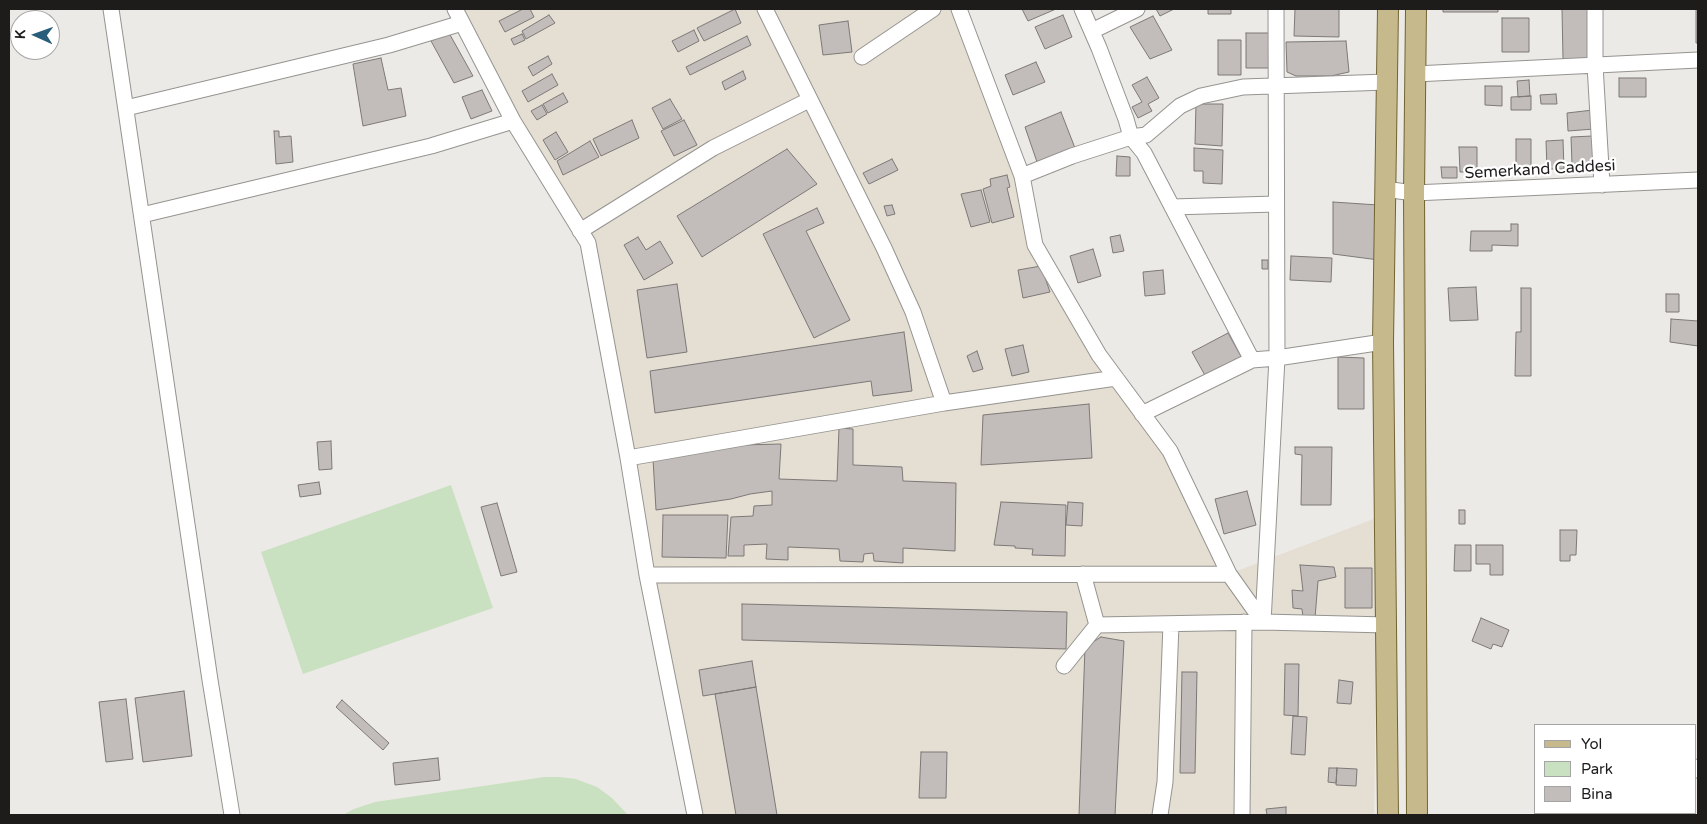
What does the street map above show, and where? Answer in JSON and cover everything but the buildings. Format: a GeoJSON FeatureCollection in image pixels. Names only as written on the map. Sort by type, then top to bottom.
{"type":"FeatureCollection","features":[{"type":"Feature","properties":{"kind":"main road"},"geometry":{"type":"LineString","coordinates":[[1388,9],[1383,342],[1388,815]]}},
{"type":"Feature","properties":{"kind":"main road"},"geometry":{"type":"LineString","coordinates":[[1416,9],[1414,193],[1417,815]]}},
{"type":"Feature","properties":{"kind":"street"},"geometry":{"type":"LineString","coordinates":[[111,9],[207,660],[232,815]]}},
{"type":"Feature","properties":{"kind":"street"},"geometry":{"type":"LineString","coordinates":[[455,9],[513,120],[588,243],[628,458],[647,575],[695,815]]}},
{"type":"Feature","properties":{"kind":"street"},"geometry":{"type":"LineString","coordinates":[[765,9],[884,248],[913,312],[944,403]]}},
{"type":"Feature","properties":{"kind":"street"},"geometry":{"type":"LineString","coordinates":[[862,57],[933,9]]}},
{"type":"Feature","properties":{"kind":"street"},"geometry":{"type":"LineString","coordinates":[[959,9],[1022,176],[1035,245],[1099,355],[1170,451],[1229,574],[1263,622]]}},
{"type":"Feature","properties":{"kind":"street"},"geometry":{"type":"LineString","coordinates":[[1082,9],[1126,119],[1131,137],[1144,153],[1252,360]]}},
{"type":"Feature","properties":{"kind":"street"},"geometry":{"type":"LineString","coordinates":[[1092,31],[1137,9]]}},
{"type":"Feature","properties":{"kind":"street"},"geometry":{"type":"LineString","coordinates":[[1263,622],[1277,358],[1276,9]]}},
{"type":"Feature","properties":{"kind":"street"},"geometry":{"type":"LineString","coordinates":[[1595,9],[1602,185]]}},
{"type":"Feature","properties":{"kind":"street"},"geometry":{"type":"LineString","coordinates":[[126,108],[389,44],[462,23]]}},
{"type":"Feature","properties":{"kind":"street"},"geometry":{"type":"LineString","coordinates":[[1415,74],[1698,60]]}},
{"type":"Feature","properties":{"kind":"street"},"geometry":{"type":"LineString","coordinates":[[1022,176],[1072,156],[1131,137],[1146,135],[1180,106],[1202,96],[1243,87],[1387,82]]}},
{"type":"Feature","properties":{"kind":"street"},"geometry":{"type":"LineString","coordinates":[[580,231],[713,148],[810,100]]}},
{"type":"Feature","properties":{"kind":"street"},"geometry":{"type":"LineString","coordinates":[[142,215],[432,146],[513,120]]}},
{"type":"Feature","properties":{"kind":"street","name":"Semerkand Caddesi"},"geometry":{"type":"LineString","coordinates":[[1384,190],[1414,193],[1698,180]]}},
{"type":"Feature","properties":{"kind":"street"},"geometry":{"type":"LineString","coordinates":[[1172,207],[1276,204]]}},
{"type":"Feature","properties":{"kind":"street"},"geometry":{"type":"LineString","coordinates":[[1142,414],[1252,360],[1383,342]]}},
{"type":"Feature","properties":{"kind":"street"},"geometry":{"type":"LineString","coordinates":[[628,458],[944,403],[1116,378]]}},
{"type":"Feature","properties":{"kind":"street"},"geometry":{"type":"LineString","coordinates":[[1082,574],[1097,625]]}},
{"type":"Feature","properties":{"kind":"street"},"geometry":{"type":"LineString","coordinates":[[647,575],[1229,574]]}},
{"type":"Feature","properties":{"kind":"street"},"geometry":{"type":"LineString","coordinates":[[1242,815],[1244,622]]}},
{"type":"Feature","properties":{"kind":"street"},"geometry":{"type":"LineString","coordinates":[[1097,625],[1263,622],[1386,625]]}},
{"type":"Feature","properties":{"kind":"street"},"geometry":{"type":"LineString","coordinates":[[1160,815],[1165,782],[1171,624]]}},
{"type":"Feature","properties":{"kind":"street"},"geometry":{"type":"LineString","coordinates":[[1064,666],[1097,625]]}},
{"type":"Feature","properties":{"kind":"shaded area"},"geometry":{"type":"Polygon","coordinates":[[[457,9],[959,9],[1022,176],[1035,245],[1142,414],[1229,574],[1376,518],[1377,625],[1374,815],[694,815],[580,231],[457,9]]]}},
{"type":"Feature","properties":{"kind":"green space"},"geometry":{"type":"Polygon","coordinates":[[[451,485],[493,608],[303,674],[261,552],[451,485]]]}},
{"type":"Feature","properties":{"kind":"green space"},"geometry":{"type":"Polygon","coordinates":[[[544,777],[576,779],[597,787],[612,798],[628,815],[343,815],[375,802],[544,777]]]}}]}
